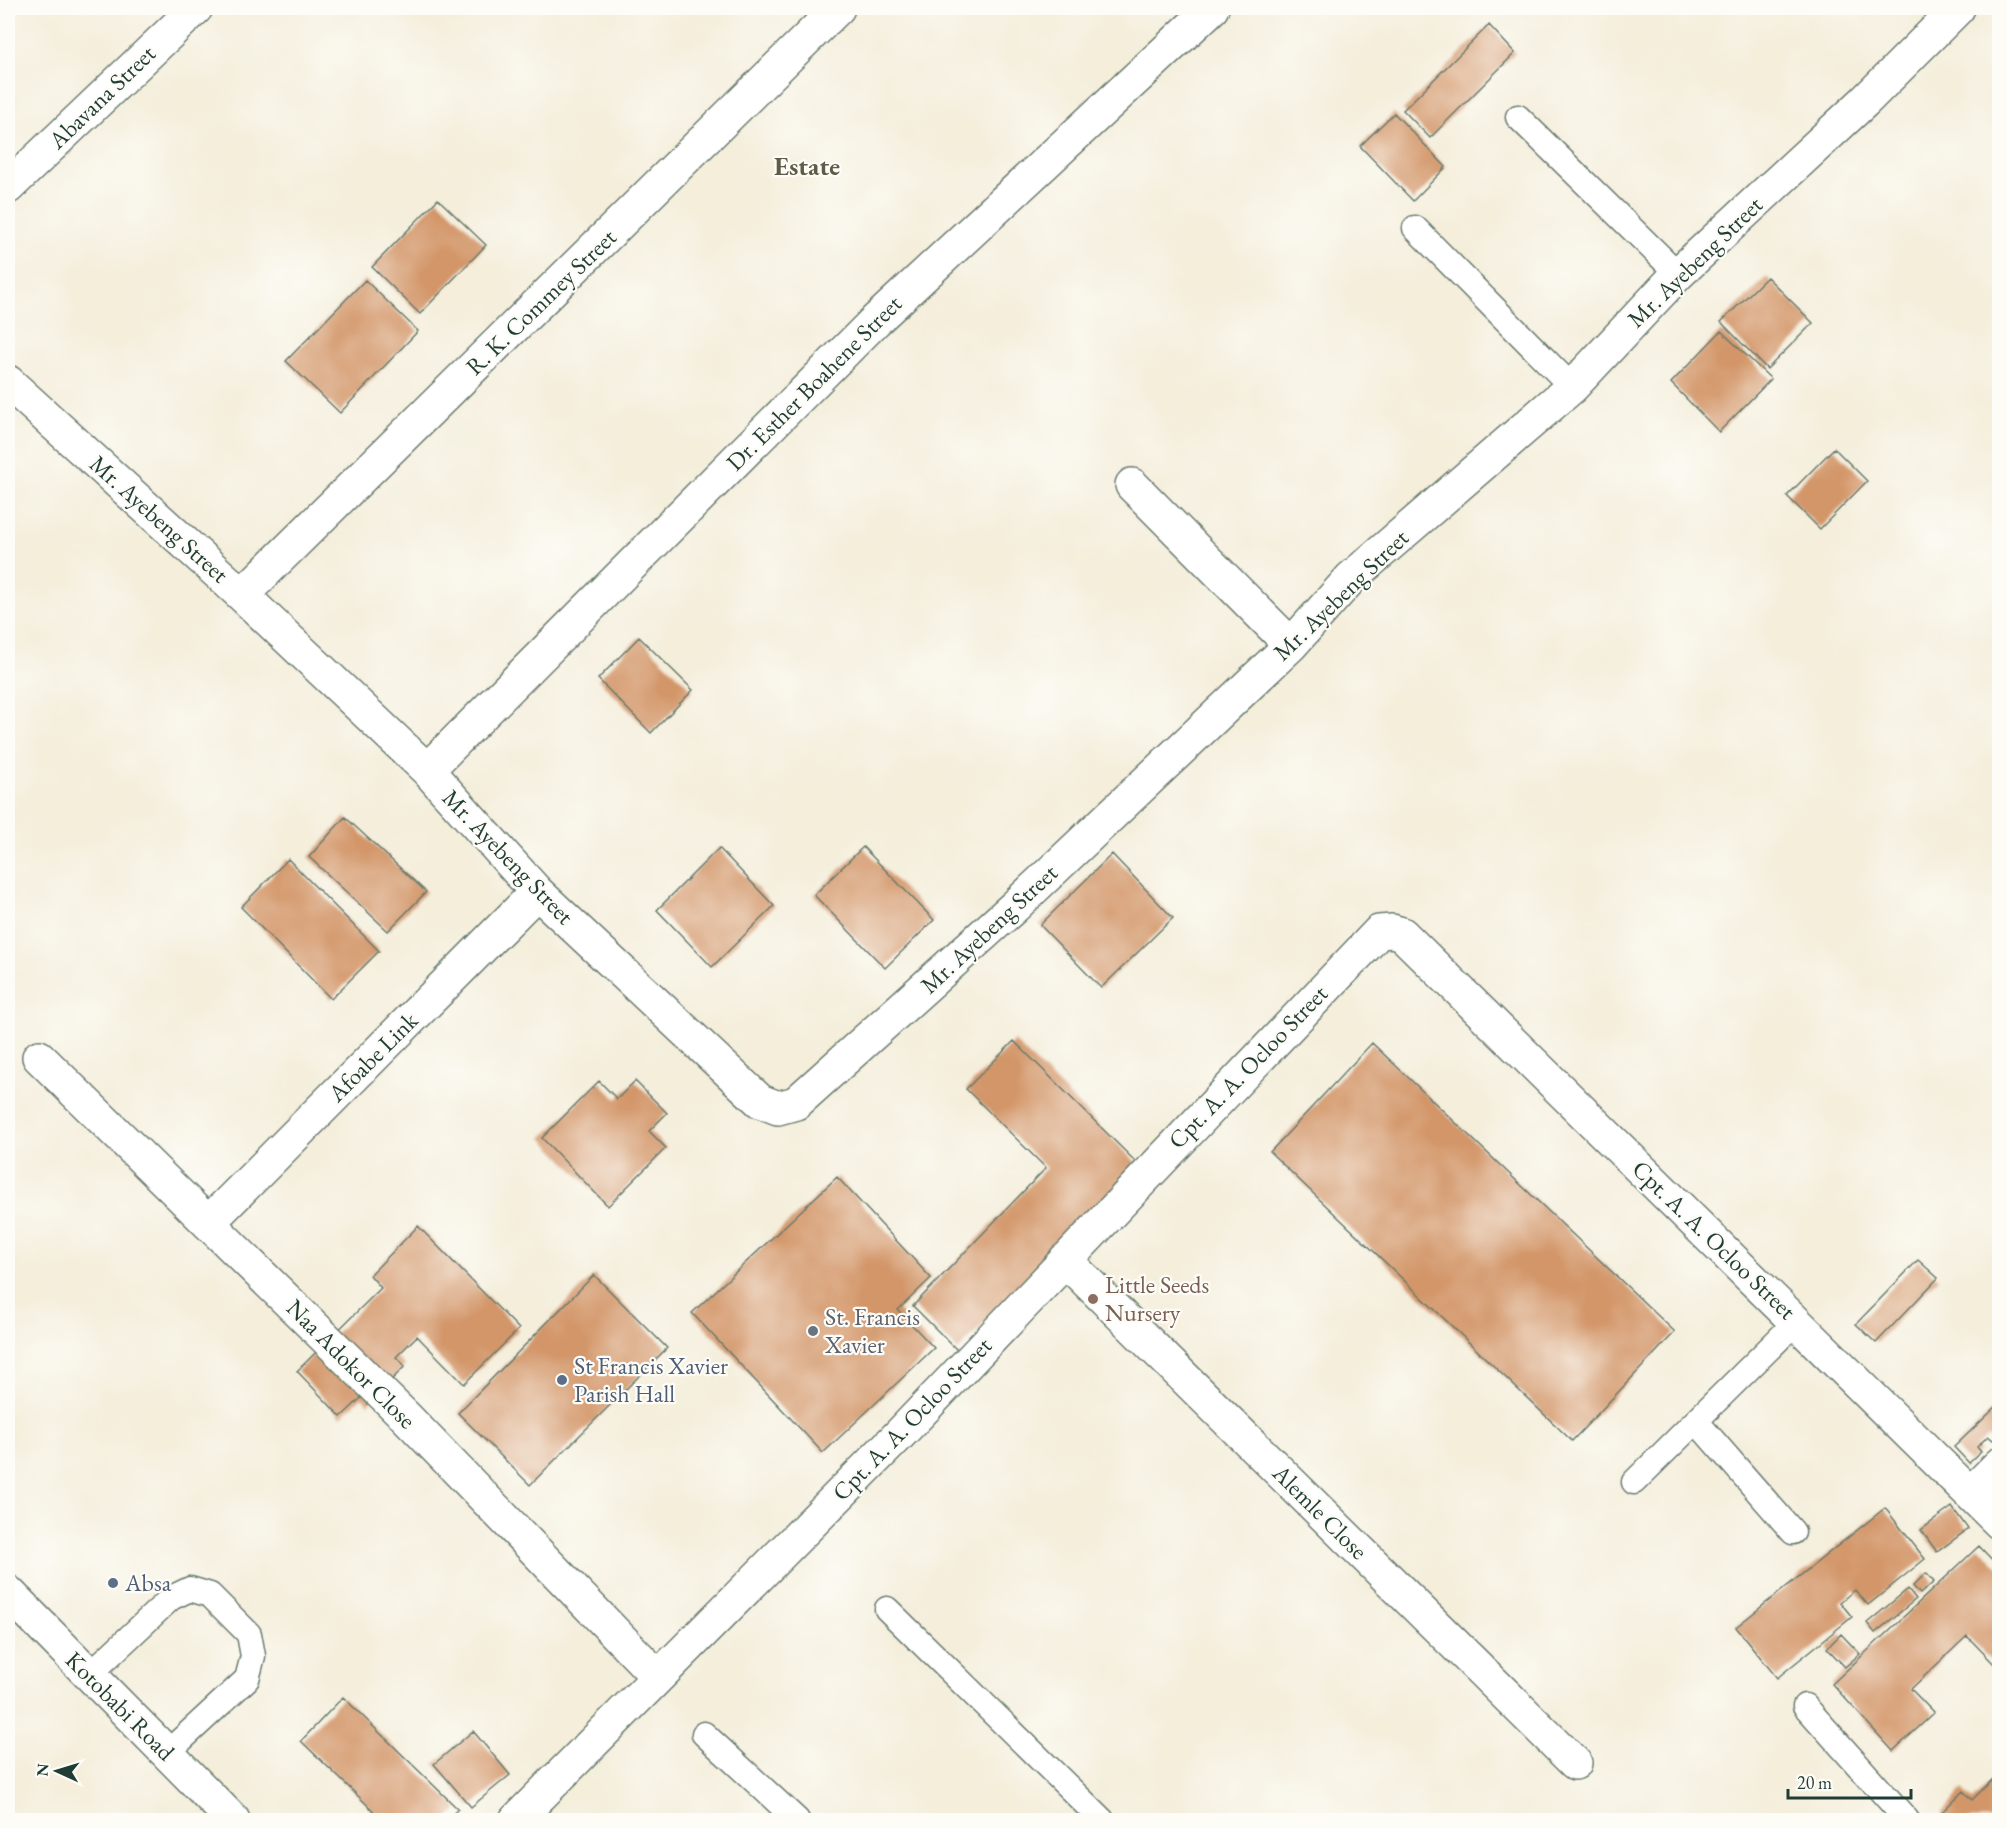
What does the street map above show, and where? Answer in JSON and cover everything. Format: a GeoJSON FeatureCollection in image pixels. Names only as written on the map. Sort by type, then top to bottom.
{"type":"FeatureCollection","features":[{"type":"Feature","properties":{"kind":"street","name":"Abavana Street"},"geometry":{"type":"LineString","coordinates":[[8,187],[196,8]]}},
{"type":"Feature","properties":{"kind":"street","name":"R. K. Commey Street"},"geometry":{"type":"LineString","coordinates":[[242,595],[838,8]]}},
{"type":"Feature","properties":{"kind":"street","name":"Dr. Esther Boahene Street"},"geometry":{"type":"LineString","coordinates":[[427,771],[875,321],[1212,8]]}},
{"type":"Feature","properties":{"kind":"street","name":"Mr. Ayebeng Street"},"geometry":{"type":"LineString","coordinates":[[8,382],[242,595],[427,771],[537,892],[760,1101],[778,1107],[796,1103],[1014,907],[1291,645],[1351,578],[1572,387],[1678,274],[1865,101],[1958,8]]}},
{"type":"Feature","properties":{"kind":"street"},"geometry":{"type":"LineString","coordinates":[[1132,485],[1291,645]]}},
{"type":"Feature","properties":{"kind":"street","name":"Afoabe Link"},"geometry":{"type":"LineString","coordinates":[[208,1223],[537,892]]}},
{"type":"Feature","properties":{"kind":"street","name":"Cpt. A. A. Ocloo Street"},"geometry":{"type":"LineString","coordinates":[[516,1821],[657,1676],[899,1435],[1379,932],[1392,931],[1402,934],[2000,1523]]}},
{"type":"Feature","properties":{"kind":"street","name":"Naa Adokor Close"},"geometry":{"type":"LineString","coordinates":[[39,1057],[406,1417],[657,1676]]}},
{"type":"Feature","properties":{"kind":"street","name":"Alemle Close"},"geometry":{"type":"LineString","coordinates":[[1065,1260],[1575,1763]]}},
{"type":"Feature","properties":{"kind":"street"},"geometry":{"type":"LineString","coordinates":[[1971,1493],[2000,1464]]}},
{"type":"Feature","properties":{"kind":"street","name":"Kotobabi Road"},"geometry":{"type":"LineString","coordinates":[[8,1592],[233,1821]]}},
{"type":"Feature","properties":{"kind":"lane"},"geometry":{"type":"LineString","coordinates":[[1518,117],[1678,274]]}},
{"type":"Feature","properties":{"kind":"lane"},"geometry":{"type":"LineString","coordinates":[[1415,228],[1572,387]]}},
{"type":"Feature","properties":{"kind":"lane"},"geometry":{"type":"LineString","coordinates":[[1634,1482],[1797,1321]]}},
{"type":"Feature","properties":{"kind":"lane"},"geometry":{"type":"LineString","coordinates":[[1696,1421],[1793,1532]]}},
{"type":"Feature","properties":{"kind":"lane"},"geometry":{"type":"LineString","coordinates":[[89,1675],[171,1598],[190,1589],[210,1595],[249,1634],[253,1656],[247,1679],[167,1753]]}},
{"type":"Feature","properties":{"kind":"lane"},"geometry":{"type":"LineString","coordinates":[[887,1609],[1102,1821]]}},
{"type":"Feature","properties":{"kind":"lane"},"geometry":{"type":"LineString","coordinates":[[1804,1706],[1907,1821]]}},
{"type":"Feature","properties":{"kind":"lane"},"geometry":{"type":"LineString","coordinates":[[704,1734],[797,1821]]}},
{"type":"Feature","properties":{"kind":"building"},"geometry":{"type":"Polygon","coordinates":[[[1489,25],[1515,53],[1430,138],[1403,110],[1489,25]]]}},
{"type":"Feature","properties":{"kind":"building"},"geometry":{"type":"Polygon","coordinates":[[[1394,113],[1446,167],[1413,201],[1360,146],[1394,113]]]}},
{"type":"Feature","properties":{"kind":"building"},"geometry":{"type":"Polygon","coordinates":[[[438,199],[486,245],[420,314],[372,267],[438,199]]]}},
{"type":"Feature","properties":{"kind":"building"},"geometry":{"type":"Polygon","coordinates":[[[1767,277],[1813,323],[1767,369],[1721,322],[1767,277]]]}},
{"type":"Feature","properties":{"kind":"building"},"geometry":{"type":"Polygon","coordinates":[[[365,280],[418,331],[340,413],[286,361],[365,280]]]}},
{"type":"Feature","properties":{"kind":"building"},"geometry":{"type":"Polygon","coordinates":[[[1721,331],[1771,379],[1719,432],[1671,383],[1721,331]]]}},
{"type":"Feature","properties":{"kind":"building"},"geometry":{"type":"Polygon","coordinates":[[[1834,448],[1867,481],[1820,529],[1787,496],[1834,448]]]}},
{"type":"Feature","properties":{"kind":"building"},"geometry":{"type":"Polygon","coordinates":[[[639,637],[693,690],[651,733],[598,679],[639,637]]]}},
{"type":"Feature","properties":{"kind":"building"},"geometry":{"type":"Polygon","coordinates":[[[345,817],[426,892],[388,931],[309,857],[345,817]]]}},
{"type":"Feature","properties":{"kind":"building"},"geometry":{"type":"Polygon","coordinates":[[[863,847],[934,920],[885,968],[814,895],[863,847]]]}},
{"type":"Feature","properties":{"kind":"building"},"geometry":{"type":"Polygon","coordinates":[[[719,848],[774,906],[712,967],[657,910],[719,848]]]}},
{"type":"Feature","properties":{"kind":"building"},"geometry":{"type":"Polygon","coordinates":[[[1112,854],[1173,918],[1101,988],[1040,925],[1112,854]]]}},
{"type":"Feature","properties":{"kind":"building"},"geometry":{"type":"Polygon","coordinates":[[[288,859],[379,951],[331,999],[241,907],[288,859]]]}},
{"type":"Feature","properties":{"kind":"building"},"geometry":{"type":"Polygon","coordinates":[[[1014,1041],[1139,1165],[958,1351],[913,1306],[1046,1168],[966,1089],[1014,1041]]]}},
{"type":"Feature","properties":{"kind":"building"},"geometry":{"type":"Polygon","coordinates":[[[1372,1043],[1675,1332],[1572,1441],[1270,1152],[1372,1043]]]}},
{"type":"Feature","properties":{"kind":"building"},"geometry":{"type":"Polygon","coordinates":[[[599,1081],[617,1099],[635,1081],[667,1113],[649,1131],[666,1148],[608,1206],[542,1138],[599,1081]]]}},
{"type":"Feature","properties":{"kind":"building","name":"St. Francis Xavier"},"geometry":{"type":"Polygon","coordinates":[[[837,1177],[931,1278],[898,1310],[934,1348],[823,1453],[692,1313],[837,1177]]]}},
{"type":"Feature","properties":{"kind":"building"},"geometry":{"type":"Polygon","coordinates":[[[418,1226],[519,1329],[464,1384],[417,1336],[396,1357],[405,1366],[368,1404],[362,1397],[341,1417],[297,1371],[381,1288],[370,1275],[418,1226]]]}},
{"type":"Feature","properties":{"kind":"building"},"geometry":{"type":"Polygon","coordinates":[[[1918,1260],[1938,1278],[1876,1343],[1856,1324],[1918,1260]]]}},
{"type":"Feature","properties":{"kind":"building","name":"St Francis Xavier Parish Hall"},"geometry":{"type":"Polygon","coordinates":[[[594,1275],[667,1348],[530,1485],[458,1413],[594,1275]]]}},
{"type":"Feature","properties":{"kind":"building"},"geometry":{"type":"Polygon","coordinates":[[[2000,1403],[2000,1434],[1993,1440],[1988,1436],[1977,1447],[1981,1452],[1969,1463],[1954,1447],[2000,1403]]]}},
{"type":"Feature","properties":{"kind":"building"},"geometry":{"type":"Polygon","coordinates":[[[1952,1507],[1968,1529],[1937,1552],[1921,1530],[1952,1507]]]}},
{"type":"Feature","properties":{"kind":"building"},"geometry":{"type":"Polygon","coordinates":[[[1885,1508],[1925,1559],[1868,1605],[1855,1590],[1840,1602],[1852,1617],[1777,1678],[1736,1627],[1885,1508]]]}},
{"type":"Feature","properties":{"kind":"building"},"geometry":{"type":"Polygon","coordinates":[[[1979,1546],[2000,1568],[2000,1660],[1995,1665],[1967,1636],[1911,1689],[1934,1713],[1893,1751],[1832,1684],[1979,1546]]]}},
{"type":"Feature","properties":{"kind":"building"},"geometry":{"type":"Polygon","coordinates":[[[1926,1573],[1934,1582],[1920,1594],[1913,1586],[1926,1573]]]}},
{"type":"Feature","properties":{"kind":"building"},"geometry":{"type":"Polygon","coordinates":[[[1908,1589],[1916,1599],[1875,1633],[1867,1623],[1908,1589]]]}},
{"type":"Feature","properties":{"kind":"building"},"geometry":{"type":"Polygon","coordinates":[[[1841,1634],[1860,1654],[1845,1667],[1827,1648],[1841,1634]]]}},
{"type":"Feature","properties":{"kind":"building"},"geometry":{"type":"Polygon","coordinates":[[[343,1697],[458,1809],[446,1820],[383,1820],[301,1741],[343,1697]]]}},
{"type":"Feature","properties":{"kind":"building"},"geometry":{"type":"Polygon","coordinates":[[[473,1731],[510,1775],[471,1807],[434,1764],[473,1731]]]}},
{"type":"Feature","properties":{"kind":"building"},"geometry":{"type":"Polygon","coordinates":[[[2000,1772],[2000,1816],[1994,1820],[1948,1820],[1941,1813],[1963,1791],[1972,1800],[2000,1772]]]}},
{"type":"Feature","properties":{"kind":"place","name":"Little Seeds Nursery"},"geometry":{"type":"Point","coordinates":[1093,1299]}},
{"type":"Feature","properties":{"kind":"place","name":"St. Francis Xavier"},"geometry":{"type":"Point","coordinates":[813,1331]}},
{"type":"Feature","properties":{"kind":"place","name":"St Francis Xavier Parish Hall"},"geometry":{"type":"Point","coordinates":[562,1380]}},
{"type":"Feature","properties":{"kind":"place","name":"Absa"},"geometry":{"type":"Point","coordinates":[113,1583]}},
{"type":"Feature","properties":{"kind":"district","name":"Estate"},"geometry":{"type":"Point","coordinates":[807,166]}}]}
